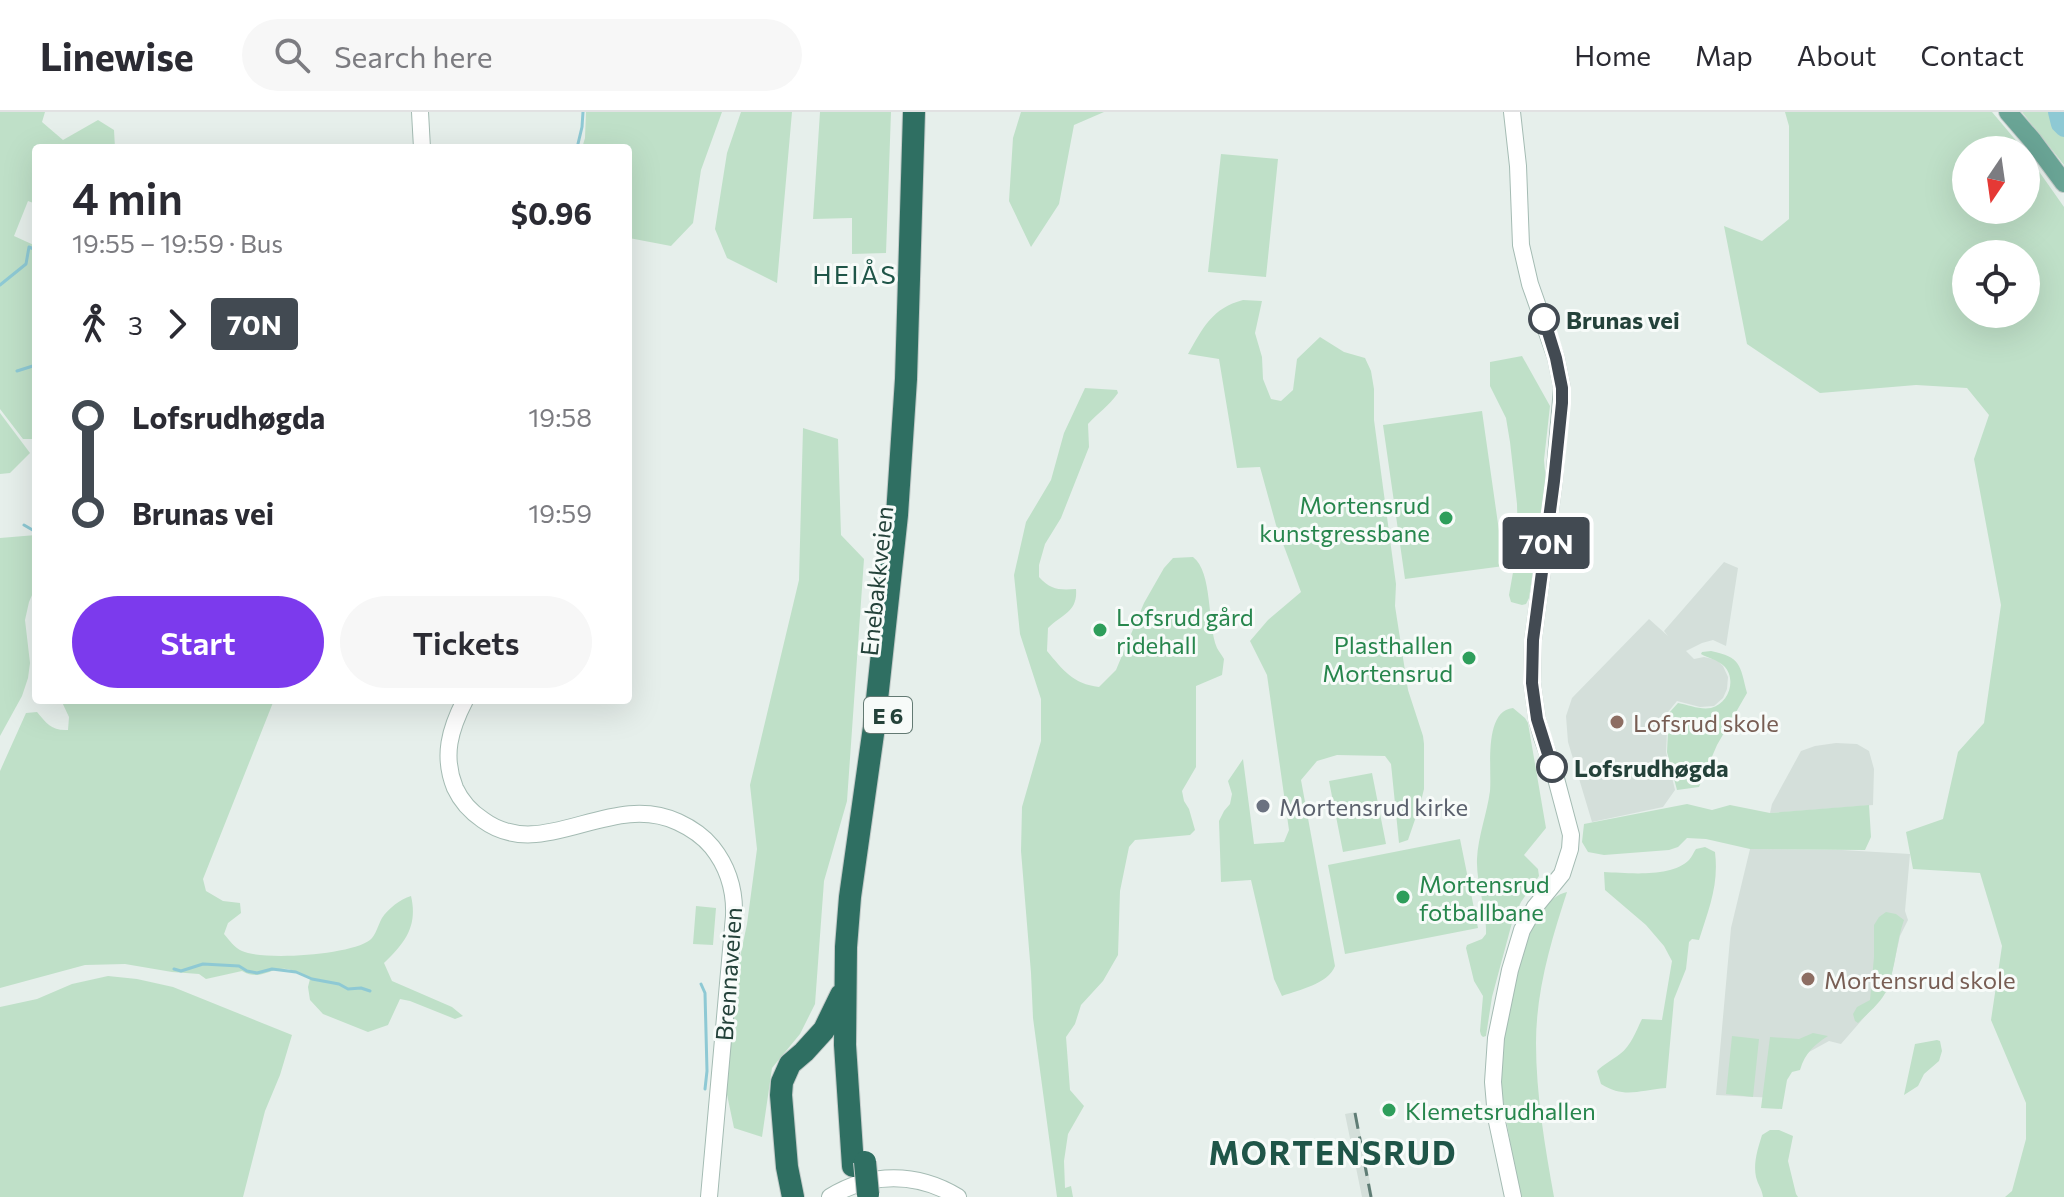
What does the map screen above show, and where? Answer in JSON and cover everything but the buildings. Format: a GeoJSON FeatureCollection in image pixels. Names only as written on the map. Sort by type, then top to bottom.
{"type":"FeatureCollection","features":[{"type":"Feature","properties":{"kind":"highway","name":"Enebakkveien"},"geometry":{"type":"LineString","coordinates":[[913,379],[914,112]]}},
{"type":"Feature","properties":{"kind":"highway","name":"Enebakkveien"},"geometry":{"type":"LineString","coordinates":[[859,1164],[859,948],[865,880],[900,620],[927,112]]}},
{"type":"Feature","properties":{"kind":"highway","name":"Enebakkveien"},"geometry":{"type":"LineString","coordinates":[[864,1196],[846,1082],[844,988],[850,897],[874,727],[911,406]]}},
{"type":"Feature","properties":{"kind":"highway"},"geometry":{"type":"LineString","coordinates":[[797,1192],[781,1086],[790,1064],[822,1033],[844,988]]}},
{"type":"Feature","properties":{"kind":"highway"},"geometry":{"type":"LineString","coordinates":[[804,1052],[821,1050],[830,1054],[846,1082]]}},
{"type":"Feature","properties":{"kind":"main road"},"geometry":{"type":"LineString","coordinates":[[2008,112],[2064,183]]}},
{"type":"Feature","properties":{"kind":"street"},"geometry":{"type":"LineString","coordinates":[[420,112],[422,144]]}},
{"type":"Feature","properties":{"kind":"street"},"geometry":{"type":"LineString","coordinates":[[1512,112],[1521,245],[1530,284],[1556,358],[1562,388],[1554,481],[1533,640],[1532,683],[1537,719],[1571,835],[1562,874],[1535,907],[1522,930],[1496,1038],[1493,1071],[1496,1117],[1513,1197]]}},
{"type":"Feature","properties":{"kind":"street","name":"Brennaveien"},"geometry":{"type":"LineString","coordinates":[[463,704],[450,734],[449,768],[459,794],[484,821],[509,833],[534,835],[617,814],[651,814],[675,820],[696,832],[715,850],[723,865],[731,885],[734,907],[709,1197]]}},
{"type":"Feature","properties":{"kind":"street"},"geometry":{"type":"LineString","coordinates":[[830,1197],[864,1182],[902,1178],[929,1183],[958,1197]]}},
{"type":"Feature","properties":{"kind":"shaded area","name":"Lofsrud skole"},"geometry":{"type":"Polygon","coordinates":[[[1724,562],[1738,568],[1726,646],[1713,640],[1686,651],[1694,659],[1704,657],[1717,660],[1723,666],[1728,677],[1723,698],[1714,706],[1700,707],[1677,701],[1668,712],[1666,752],[1675,790],[1663,807],[1592,822],[1568,742],[1566,716],[1572,698],[1649,619],[1668,636],[1664,631],[1724,562]]]}},
{"type":"Feature","properties":{"kind":"shaded area"},"geometry":{"type":"Polygon","coordinates":[[[1836,743],[1857,744],[1869,751],[1874,769],[1873,805],[1770,813],[1801,751],[1836,743]]]}},
{"type":"Feature","properties":{"kind":"shaded area","name":"Mortensrud skole"},"geometry":{"type":"Polygon","coordinates":[[[1750,849],[1910,854],[1905,911],[1908,920],[1900,936],[1888,990],[1841,1044],[1829,1041],[1789,1063],[1776,1098],[1716,1095],[1731,928],[1750,849]]]}},
{"type":"Feature","properties":{"kind":"shaded area"},"geometry":{"type":"Polygon","coordinates":[[[1356,1112],[1373,1197],[1362,1197],[1345,1114],[1356,1112]]]}},
{"type":"Feature","properties":{"kind":"green space"},"geometry":{"type":"Polygon","coordinates":[[[0,112],[45,112],[42,122],[63,140],[98,120],[114,130],[115,144],[32,144],[32,202],[28,201],[14,236],[32,244],[32,439],[23,439],[0,409],[0,112]]]}},
{"type":"Feature","properties":{"kind":"green space"},"geometry":{"type":"Polygon","coordinates":[[[586,112],[722,112],[701,170],[693,223],[671,246],[632,239],[632,144],[583,144],[586,112]]]}},
{"type":"Feature","properties":{"kind":"green space"},"geometry":{"type":"Polygon","coordinates":[[[741,112],[792,112],[777,283],[727,258],[715,229],[727,153],[741,112]]]}},
{"type":"Feature","properties":{"kind":"green space"},"geometry":{"type":"Polygon","coordinates":[[[820,112],[891,112],[886,253],[852,254],[852,218],[813,219],[820,112]]]}},
{"type":"Feature","properties":{"kind":"green space"},"geometry":{"type":"Polygon","coordinates":[[[1021,112],[1104,112],[1074,125],[1059,204],[1031,247],[1009,201],[1013,138],[1021,112]]]}},
{"type":"Feature","properties":{"kind":"green space"},"geometry":{"type":"Polygon","coordinates":[[[1785,112],[1992,112],[2012,136],[1952,136],[1952,224],[2040,224],[2040,173],[2064,207],[2064,1197],[2005,1197],[2012,1191],[2026,1139],[2026,1103],[1991,1020],[2002,946],[1980,873],[1913,869],[1906,832],[1943,819],[1958,752],[1984,723],[2001,605],[1974,459],[1989,415],[1967,388],[1916,385],[1820,393],[1747,344],[1724,226],[1762,241],[1789,219],[1789,126],[1785,112]]]}},
{"type":"Feature","properties":{"kind":"green space"},"geometry":{"type":"Polygon","coordinates":[[[2022,112],[2064,112],[2064,165],[2022,112]]]}},
{"type":"Feature","properties":{"kind":"green space"},"geometry":{"type":"Polygon","coordinates":[[[1221,154],[1278,159],[1266,277],[1208,272],[1221,154]]]}},
{"type":"Feature","properties":{"kind":"green space"},"geometry":{"type":"Polygon","coordinates":[[[1243,300],[1262,301],[1255,333],[1262,357],[1263,379],[1271,399],[1281,401],[1293,390],[1297,359],[1320,337],[1344,352],[1365,358],[1371,371],[1374,420],[1396,584],[1395,606],[1408,690],[1424,744],[1424,789],[1420,805],[1408,840],[1399,843],[1391,764],[1385,756],[1337,755],[1317,761],[1301,780],[1335,966],[1320,982],[1282,996],[1274,979],[1251,880],[1221,882],[1219,821],[1230,804],[1232,794],[1228,781],[1243,759],[1254,844],[1284,842],[1289,830],[1267,675],[1250,641],[1268,620],[1301,592],[1276,525],[1260,467],[1237,468],[1219,359],[1188,354],[1216,314],[1243,300]]]}},
{"type":"Feature","properties":{"kind":"green space"},"geometry":{"type":"Polygon","coordinates":[[[1522,356],[1550,406],[1544,460],[1546,482],[1529,598],[1522,605],[1511,602],[1509,595],[1518,544],[1517,504],[1506,418],[1490,386],[1490,362],[1522,356]]]}},
{"type":"Feature","properties":{"kind":"green space"},"geometry":{"type":"Polygon","coordinates":[[[1085,388],[1117,390],[1118,393],[1088,424],[1089,447],[1061,518],[1045,544],[1039,565],[1039,577],[1051,587],[1076,589],[1072,608],[1048,628],[1047,651],[1075,679],[1099,687],[1116,670],[1144,603],[1164,568],[1173,558],[1193,557],[1204,574],[1214,638],[1224,659],[1222,675],[1196,686],[1196,767],[1182,791],[1195,830],[1190,835],[1135,840],[1129,847],[1120,891],[1118,955],[1103,981],[1081,1005],[1075,1024],[1066,1037],[1070,1090],[1084,1106],[1068,1134],[1064,1161],[1065,1188],[1071,1186],[1073,1197],[1057,1197],[1033,1018],[1021,851],[1022,807],[1041,741],[1041,699],[1020,634],[1014,575],[1026,522],[1051,480],[1064,433],[1085,388]]]}},
{"type":"Feature","properties":{"kind":"green space","name":"Mortensrud kunstgressbane"},"geometry":{"type":"Polygon","coordinates":[[[1482,411],[1504,566],[1405,579],[1383,425],[1482,411]]]}},
{"type":"Feature","properties":{"kind":"green space"},"geometry":{"type":"Polygon","coordinates":[[[0,413],[30,453],[10,473],[0,474],[0,413]]]}},
{"type":"Feature","properties":{"kind":"green space"},"geometry":{"type":"Polygon","coordinates":[[[803,428],[838,439],[841,535],[864,559],[847,801],[824,881],[815,1004],[800,1034],[772,1068],[762,1137],[734,1128],[725,1085],[735,981],[747,924],[757,849],[750,785],[799,580],[803,428]]]}},
{"type":"Feature","properties":{"kind":"green space"},"geometry":{"type":"Polygon","coordinates":[[[32,535],[32,595],[25,620],[30,663],[28,678],[22,696],[0,736],[0,538],[32,535]]]}},
{"type":"Feature","properties":{"kind":"green space"},"geometry":{"type":"Polygon","coordinates":[[[1711,651],[1728,656],[1738,664],[1747,693],[1717,745],[1699,787],[1677,790],[1667,752],[1669,713],[1678,703],[1699,708],[1717,706],[1729,690],[1728,671],[1701,654],[1711,651]]]}},
{"type":"Feature","properties":{"kind":"green space"},"geometry":{"type":"Polygon","coordinates":[[[63,704],[272,704],[203,879],[206,891],[223,901],[240,903],[241,913],[228,923],[224,934],[239,950],[253,954],[287,956],[327,953],[370,940],[388,911],[411,896],[413,916],[408,933],[384,963],[392,981],[452,1007],[463,1016],[455,1019],[400,999],[388,1025],[368,1032],[323,1014],[310,1000],[310,979],[286,969],[260,975],[242,971],[206,979],[199,974],[125,964],[85,965],[0,988],[0,771],[26,713],[37,712],[50,726],[68,730],[69,717],[63,704]]]}},
{"type":"Feature","properties":{"kind":"green space"},"geometry":{"type":"Polygon","coordinates":[[[1513,708],[1528,723],[1546,828],[1524,855],[1538,869],[1539,876],[1513,919],[1492,997],[1486,1036],[1483,1037],[1480,1031],[1483,996],[1474,981],[1466,948],[1486,934],[1477,868],[1478,850],[1490,791],[1493,730],[1503,712],[1513,708]]]}},
{"type":"Feature","properties":{"kind":"green space"},"geometry":{"type":"Polygon","coordinates":[[[1372,773],[1386,844],[1343,852],[1329,781],[1372,773]]]}},
{"type":"Feature","properties":{"kind":"green space"},"geometry":{"type":"Polygon","coordinates":[[[1687,804],[1712,810],[1730,805],[1770,813],[1869,805],[1871,837],[1865,850],[1750,849],[1687,838],[1678,847],[1669,850],[1604,855],[1588,852],[1582,842],[1584,824],[1687,804]]]}},
{"type":"Feature","properties":{"kind":"green space","name":"Mortensrud fotballbane"},"geometry":{"type":"Polygon","coordinates":[[[1460,839],[1478,928],[1345,954],[1328,865],[1460,839]]]}},
{"type":"Feature","properties":{"kind":"green space"},"geometry":{"type":"Polygon","coordinates":[[[1705,847],[1715,852],[1714,886],[1699,940],[1689,942],[1686,969],[1674,999],[1666,1088],[1632,1092],[1610,1089],[1601,1084],[1597,1071],[1627,1047],[1642,1019],[1662,1020],[1672,961],[1646,925],[1605,890],[1604,872],[1672,870],[1689,860],[1696,849],[1705,847]]]}},
{"type":"Feature","properties":{"kind":"green space"},"geometry":{"type":"Polygon","coordinates":[[[1567,892],[1546,966],[1537,1024],[1539,1101],[1554,1197],[1520,1197],[1502,1089],[1505,1031],[1517,972],[1537,919],[1551,901],[1567,892]]]}},
{"type":"Feature","properties":{"kind":"green space"},"geometry":{"type":"Polygon","coordinates":[[[696,906],[716,908],[713,945],[693,944],[696,906]]]}},
{"type":"Feature","properties":{"kind":"green space"},"geometry":{"type":"Polygon","coordinates":[[[1886,912],[1904,920],[1892,972],[1882,998],[1858,1023],[1853,1014],[1857,1007],[1870,1000],[1874,925],[1886,912]]]}},
{"type":"Feature","properties":{"kind":"green space"},"geometry":{"type":"Polygon","coordinates":[[[108,976],[173,987],[292,1035],[265,1111],[243,1197],[0,1197],[0,1007],[37,999],[72,984],[108,976]]]}},
{"type":"Feature","properties":{"kind":"green space"},"geometry":{"type":"Polygon","coordinates":[[[1813,1033],[1828,1036],[1811,1050],[1800,1070],[1792,1072],[1787,1080],[1782,1109],[1761,1108],[1770,1037],[1799,1039],[1813,1033]]]}},
{"type":"Feature","properties":{"kind":"green space"},"geometry":{"type":"Polygon","coordinates":[[[1732,1036],[1759,1039],[1753,1097],[1726,1094],[1732,1036]]]}},
{"type":"Feature","properties":{"kind":"green space"},"geometry":{"type":"Polygon","coordinates":[[[1937,1040],[1942,1051],[1939,1061],[1924,1074],[1918,1086],[1904,1095],[1915,1044],[1937,1040]]]}},
{"type":"Feature","properties":{"kind":"green space"},"geometry":{"type":"Polygon","coordinates":[[[1770,1130],[1793,1136],[1788,1161],[1798,1197],[1763,1197],[1755,1172],[1756,1161],[1762,1135],[1770,1130]]]}},
{"type":"Feature","properties":{"kind":"waterway"},"geometry":{"type":"LineString","coordinates":[[578,144],[583,112]]}},
{"type":"Feature","properties":{"kind":"waterway"},"geometry":{"type":"LineString","coordinates":[[2057,112],[2064,128]]}},
{"type":"Feature","properties":{"kind":"waterway"},"geometry":{"type":"LineString","coordinates":[[0,285],[26,264],[29,247],[32,248]]}},
{"type":"Feature","properties":{"kind":"waterway"},"geometry":{"type":"LineString","coordinates":[[17,371],[32,366]]}},
{"type":"Feature","properties":{"kind":"waterway"},"geometry":{"type":"LineString","coordinates":[[24,525],[32,530]]}},
{"type":"Feature","properties":{"kind":"waterway"},"geometry":{"type":"LineString","coordinates":[[174,969],[181,971],[203,964],[239,966],[257,973],[272,969],[296,972],[348,989],[370,991]]}},
{"type":"Feature","properties":{"kind":"waterway"},"geometry":{"type":"LineString","coordinates":[[701,984],[705,993],[705,1089]]}},
{"type":"Feature","properties":{"kind":"railway"},"geometry":{"type":"LineString","coordinates":[[1355,1113],[1371,1197]]}},
{"type":"Feature","properties":{"kind":"bus line","name":"70N"},"geometry":{"type":"LineString","coordinates":[[1544,319],[1556,358],[1562,403],[1533,640],[1532,683],[1537,719],[1552,767]]}},
{"type":"Feature","properties":{"kind":"place","name":"Brunas vei"},"geometry":{"type":"Point","coordinates":[1544,319]}},
{"type":"Feature","properties":{"kind":"place","name":"Mortensrud kunstgressbane"},"geometry":{"type":"Point","coordinates":[1446,518]}},
{"type":"Feature","properties":{"kind":"place","name":"Lofsrud gård ridehall"},"geometry":{"type":"Point","coordinates":[1100,630]}},
{"type":"Feature","properties":{"kind":"place","name":"Plasthallen Mortensrud"},"geometry":{"type":"Point","coordinates":[1469,658]}},
{"type":"Feature","properties":{"kind":"place","name":"Lofsrud skole"},"geometry":{"type":"Point","coordinates":[1617,722]}},
{"type":"Feature","properties":{"kind":"place","name":"Lofsrudhøgda"},"geometry":{"type":"Point","coordinates":[1552,767]}},
{"type":"Feature","properties":{"kind":"place","name":"Mortensrud kirke"},"geometry":{"type":"Point","coordinates":[1263,806]}},
{"type":"Feature","properties":{"kind":"place","name":"Mortensrud fotballbane"},"geometry":{"type":"Point","coordinates":[1403,897]}},
{"type":"Feature","properties":{"kind":"place","name":"Mortensrud skole"},"geometry":{"type":"Point","coordinates":[1808,979]}},
{"type":"Feature","properties":{"kind":"place","name":"Klemetsrudhallen"},"geometry":{"type":"Point","coordinates":[1389,1110]}},
{"type":"Feature","properties":{"kind":"district","name":"HEIÅS"},"geometry":{"type":"Point","coordinates":[855,273]}},
{"type":"Feature","properties":{"kind":"district","name":"MORTENSRUD"},"geometry":{"type":"Point","coordinates":[1333,1152]}}]}
